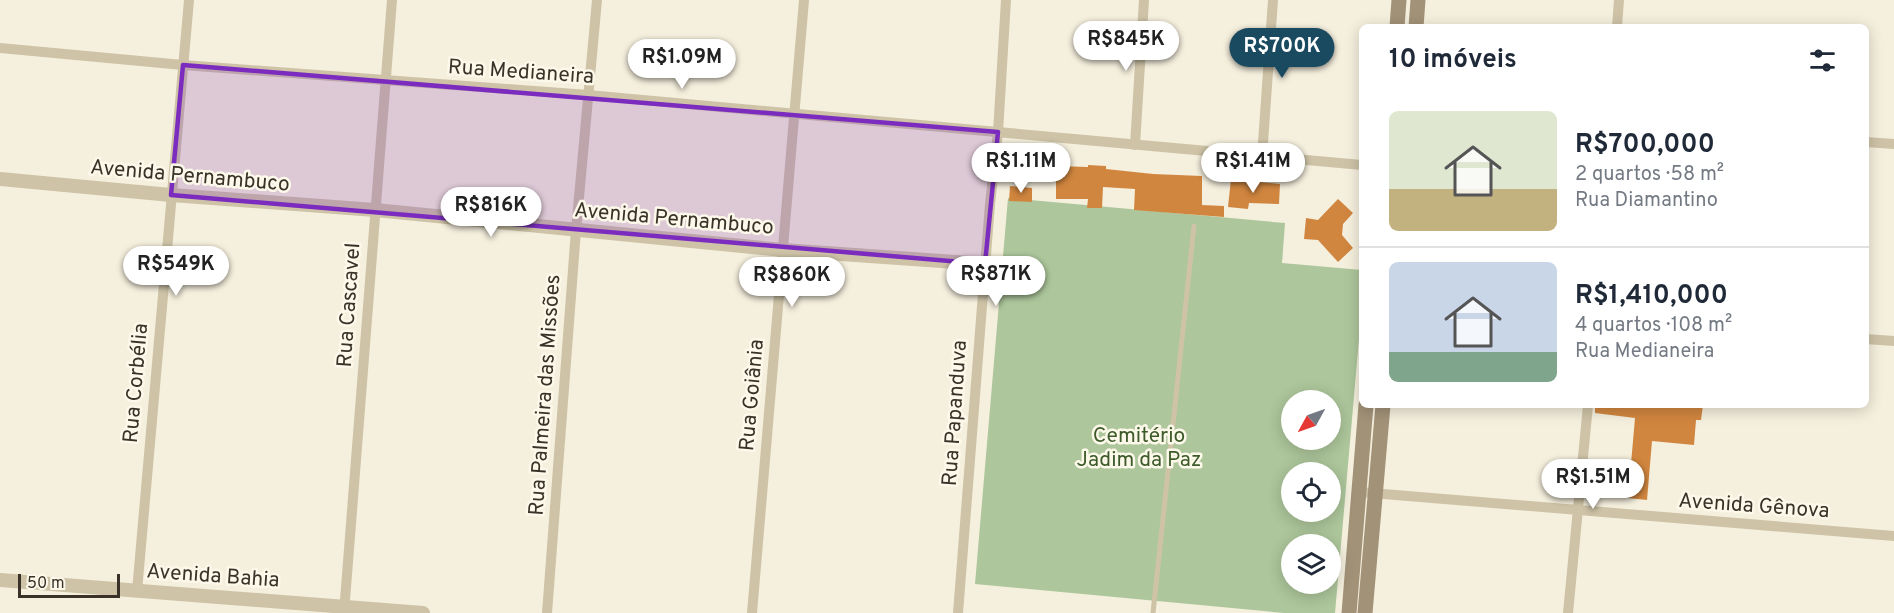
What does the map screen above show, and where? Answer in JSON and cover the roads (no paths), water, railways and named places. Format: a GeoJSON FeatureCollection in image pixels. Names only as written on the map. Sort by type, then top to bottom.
{"type":"FeatureCollection","features":[{"type":"Feature","properties":{"kind":"main road"},"geometry":{"type":"LineString","coordinates":[[1397,24],[1399,0]]}},
{"type":"Feature","properties":{"kind":"main road"},"geometry":{"type":"LineString","coordinates":[[1416,24],[1418,0]]}},
{"type":"Feature","properties":{"kind":"main road"},"geometry":{"type":"LineString","coordinates":[[1349,613],[1366,408]]}},
{"type":"Feature","properties":{"kind":"main road"},"geometry":{"type":"LineString","coordinates":[[1365,613],[1383,408]]}},
{"type":"Feature","properties":{"kind":"street","name":"Rua Corbélia"},"geometry":{"type":"LineString","coordinates":[[137,591],[189,0]]}},
{"type":"Feature","properties":{"kind":"street","name":"Rua Cascavel"},"geometry":{"type":"LineString","coordinates":[[344,609],[392,0]]}},
{"type":"Feature","properties":{"kind":"street","name":"Rua Palmeira das Missões"},"geometry":{"type":"LineString","coordinates":[[547,613],[576,230],[597,0]]}},
{"type":"Feature","properties":{"kind":"street","name":"Rua Goiânia"},"geometry":{"type":"LineString","coordinates":[[752,613],[804,0]]}},
{"type":"Feature","properties":{"kind":"street","name":"Rua Papanduva"},"geometry":{"type":"LineString","coordinates":[[958,613],[985,264],[998,132],[1006,0]]}},
{"type":"Feature","properties":{"kind":"street"},"geometry":{"type":"LineString","coordinates":[[1135,145],[1144,0]]}},
{"type":"Feature","properties":{"kind":"street"},"geometry":{"type":"LineString","coordinates":[[1262,157],[1273,0]]}},
{"type":"Feature","properties":{"kind":"street"},"geometry":{"type":"LineString","coordinates":[[1617,24],[1619,0]]}},
{"type":"Feature","properties":{"kind":"street","name":"Rua Medianeira"},"geometry":{"type":"LineString","coordinates":[[0,48],[183,65],[588,95],[1359,165]]}},
{"type":"Feature","properties":{"kind":"street"},"geometry":{"type":"LineString","coordinates":[[1869,142],[1894,144]]}},
{"type":"Feature","properties":{"kind":"street","name":"Avenida Pernambuco"},"geometry":{"type":"LineString","coordinates":[[0,179],[171,195],[375,210],[783,250],[985,264]]}},
{"type":"Feature","properties":{"kind":"street"},"geometry":{"type":"LineString","coordinates":[[1869,339],[1894,341]]}},
{"type":"Feature","properties":{"kind":"street"},"geometry":{"type":"LineString","coordinates":[[1568,613],[1588,408]]}},
{"type":"Feature","properties":{"kind":"street","name":"Avenida Gênova"},"geometry":{"type":"LineString","coordinates":[[1359,492],[1578,512],[1894,536]]}},
{"type":"Feature","properties":{"kind":"street","name":"Avenida Bahia"},"geometry":{"type":"LineString","coordinates":[[0,580],[344,609],[423,613]]}},
{"type":"Feature","properties":{"kind":"lane"},"geometry":{"type":"LineString","coordinates":[[1153,613],[1194,226]]}},
{"type":"Feature","properties":{"kind":"park label","name":"Cemitério Jadim da Paz"},"geometry":{"type":"Point","coordinates":[1139,447]}}]}
